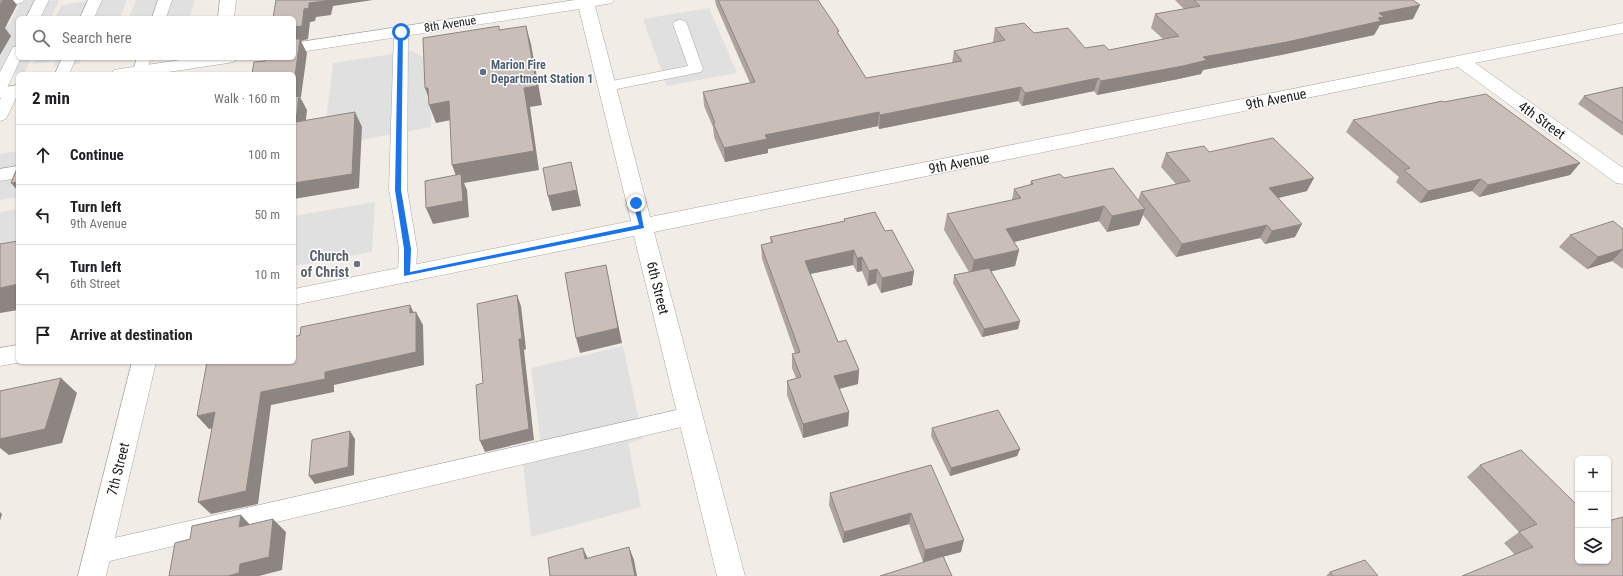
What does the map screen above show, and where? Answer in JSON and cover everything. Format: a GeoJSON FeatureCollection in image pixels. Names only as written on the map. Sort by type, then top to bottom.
{"type":"FeatureCollection","features":[{"type":"Feature","properties":{"kind":"street","name":"8th Avenue"},"geometry":{"type":"LineString","coordinates":[[296,48],[585,2],[606,0]]}},
{"type":"Feature","properties":{"kind":"street"},"geometry":{"type":"LineString","coordinates":[[226,16],[228,1]]}},
{"type":"Feature","properties":{"kind":"street","name":"6th Street"},"geometry":{"type":"LineString","coordinates":[[585,2],[731,576]]}},
{"type":"Feature","properties":{"kind":"street","name":"9th Avenue"},"geometry":{"type":"LineString","coordinates":[[296,298],[1623,28]]}},
{"type":"Feature","properties":{"kind":"street","name":"4th Street"},"geometry":{"type":"LineString","coordinates":[[1461,61],[1623,178]]}},
{"type":"Feature","properties":{"kind":"street"},"geometry":{"type":"LineString","coordinates":[[124,72],[142,64],[220,62]]}},
{"type":"Feature","properties":{"kind":"street"},"geometry":{"type":"LineString","coordinates":[[0,357],[16,354]]}},
{"type":"Feature","properties":{"kind":"street","name":"7th Street"},"geometry":{"type":"LineString","coordinates":[[94,564],[144,364]]}},
{"type":"Feature","properties":{"kind":"lane"},"geometry":{"type":"LineString","coordinates":[[0,2],[17,0]]}},
{"type":"Feature","properties":{"kind":"lane"},"geometry":{"type":"LineString","coordinates":[[34,16],[42,0]]}},
{"type":"Feature","properties":{"kind":"lane"},"geometry":{"type":"LineString","coordinates":[[88,16],[95,0]]}},
{"type":"Feature","properties":{"kind":"lane"},"geometry":{"type":"LineString","coordinates":[[160,16],[165,0]]}},
{"type":"Feature","properties":{"kind":"lane"},"geometry":{"type":"LineString","coordinates":[[606,86],[696,69],[680,24]]}},
{"type":"Feature","properties":{"kind":"lane"},"geometry":{"type":"LineString","coordinates":[[401,32],[398,190],[408,249],[406,275]]}},
{"type":"Feature","properties":{"kind":"lane"},"geometry":{"type":"LineString","coordinates":[[0,116],[16,57]]}},
{"type":"Feature","properties":{"kind":"lane"},"geometry":{"type":"LineString","coordinates":[[63,72],[68,60]]}},
{"type":"Feature","properties":{"kind":"lane"},"geometry":{"type":"LineString","coordinates":[[0,175],[16,172]]}},
{"type":"Feature","properties":{"kind":"lane"},"geometry":{"type":"LineString","coordinates":[[94,564],[690,416]]}},
{"type":"Feature","properties":{"kind":"shaded area"},"geometry":{"type":"Polygon","coordinates":[[[0,0],[59,0],[52,16],[16,16],[16,60],[30,60],[25,72],[16,72],[16,73],[0,76],[0,26],[9,25],[19,5],[0,7],[0,0]]]}},
{"type":"Feature","properties":{"kind":"shaded area"},"geometry":{"type":"Polygon","coordinates":[[[95,0],[127,0],[121,16],[56,16],[62,5],[95,0]]]}},
{"type":"Feature","properties":{"kind":"shaded area"},"geometry":{"type":"Polygon","coordinates":[[[136,0],[195,0],[190,16],[130,16],[136,0]]]}},
{"type":"Feature","properties":{"kind":"shaded area"},"geometry":{"type":"Polygon","coordinates":[[[709,8],[737,73],[667,86],[643,19],[709,8]]]}},
{"type":"Feature","properties":{"kind":"shaded area"},"geometry":{"type":"Polygon","coordinates":[[[412,51],[430,60],[431,127],[323,147],[333,63],[412,51]]]}},
{"type":"Feature","properties":{"kind":"shaded area"},"geometry":{"type":"Polygon","coordinates":[[[35,60],[81,60],[79,64],[54,67],[55,61],[33,64],[35,60]]]}},
{"type":"Feature","properties":{"kind":"shaded area"},"geometry":{"type":"Polygon","coordinates":[[[16,151],[16,197],[0,200],[0,154],[16,151]]]}},
{"type":"Feature","properties":{"kind":"shaded area"},"geometry":{"type":"Polygon","coordinates":[[[375,202],[372,252],[296,266],[296,216],[375,202]]]}},
{"type":"Feature","properties":{"kind":"shaded area"},"geometry":{"type":"Polygon","coordinates":[[[16,209],[16,261],[0,265],[0,212],[16,209]]]}},
{"type":"Feature","properties":{"kind":"shaded area"},"geometry":{"type":"Polygon","coordinates":[[[623,346],[643,439],[628,443],[641,507],[531,537],[523,464],[543,459],[531,368],[623,346]]]}},
{"type":"Feature","properties":{"kind":"building"},"geometry":{"type":"Polygon","coordinates":[[[276,0],[325,0],[309,3],[309,8],[304,9],[302,26],[296,27],[296,16],[273,16],[276,0]]]}},
{"type":"Feature","properties":{"kind":"building"},"geometry":{"type":"Polygon","coordinates":[[[718,0],[818,0],[839,31],[837,32],[866,78],[962,61],[954,51],[1005,40],[995,28],[1024,23],[1034,33],[1068,28],[1085,48],[1104,45],[1109,50],[1179,36],[1155,14],[1200,6],[1194,0],[1413,0],[1420,5],[1379,13],[1384,17],[1378,18],[1381,21],[1287,42],[1203,57],[1207,60],[1183,66],[1101,81],[1098,78],[1025,93],[1021,87],[880,115],[879,112],[765,135],[767,139],[724,148],[713,123],[715,123],[703,92],[755,82],[718,0]]]}},
{"type":"Feature","properties":{"kind":"building"},"geometry":{"type":"Polygon","coordinates":[[[499,26],[499,30],[526,26],[537,86],[524,88],[534,151],[452,165],[449,101],[429,105],[428,88],[425,88],[423,38],[499,26]]]}},
{"type":"Feature","properties":{"kind":"building"},"geometry":{"type":"Polygon","coordinates":[[[296,39],[300,39],[296,72],[252,72],[254,62],[296,60],[296,39]]]}},
{"type":"Feature","properties":{"kind":"building"},"geometry":{"type":"Polygon","coordinates":[[[1623,87],[1623,123],[1584,96],[1623,87]]]}},
{"type":"Feature","properties":{"kind":"building"},"geometry":{"type":"Polygon","coordinates":[[[1486,94],[1580,163],[1488,185],[1481,179],[1428,191],[1404,170],[1410,168],[1353,120],[1442,101],[1444,102],[1486,94]]]}},
{"type":"Feature","properties":{"kind":"building"},"geometry":{"type":"Polygon","coordinates":[[[299,96],[296,122],[296,97],[299,96]]]}},
{"type":"Feature","properties":{"kind":"building"},"geometry":{"type":"Polygon","coordinates":[[[355,112],[352,174],[296,183],[296,122],[355,112]]]}},
{"type":"Feature","properties":{"kind":"building"},"geometry":{"type":"Polygon","coordinates":[[[1273,138],[1314,178],[1269,188],[1302,224],[1272,231],[1267,225],[1182,244],[1141,192],[1190,181],[1166,153],[1204,146],[1209,152],[1273,138]]]}},
{"type":"Feature","properties":{"kind":"building"},"geometry":{"type":"Polygon","coordinates":[[[571,162],[577,190],[548,196],[543,168],[571,162]]]}},
{"type":"Feature","properties":{"kind":"building"},"geometry":{"type":"Polygon","coordinates":[[[1113,168],[1145,209],[1112,216],[1104,206],[1006,229],[1019,250],[974,260],[947,214],[1021,198],[1014,189],[1033,184],[1031,181],[1060,174],[1064,178],[1113,168]]]}},
{"type":"Feature","properties":{"kind":"building"},"geometry":{"type":"Polygon","coordinates":[[[16,171],[16,182],[11,183],[16,171]]]}},
{"type":"Feature","properties":{"kind":"building"},"geometry":{"type":"Polygon","coordinates":[[[461,174],[463,201],[426,208],[425,181],[461,174]]]}},
{"type":"Feature","properties":{"kind":"building"},"geometry":{"type":"Polygon","coordinates":[[[875,212],[885,231],[892,230],[914,271],[882,278],[877,269],[869,271],[862,257],[857,258],[854,250],[805,261],[838,342],[846,340],[859,370],[834,376],[849,412],[803,424],[787,381],[801,377],[792,354],[800,352],[761,245],[773,242],[770,237],[845,221],[844,219],[875,212]]]}},
{"type":"Feature","properties":{"kind":"building"},"geometry":{"type":"Polygon","coordinates":[[[1613,221],[1623,229],[1623,249],[1598,257],[1570,235],[1613,221]]]}},
{"type":"Feature","properties":{"kind":"building"},"geometry":{"type":"Polygon","coordinates":[[[16,241],[16,284],[0,288],[0,244],[16,241]]]}},
{"type":"Feature","properties":{"kind":"building"},"geometry":{"type":"Polygon","coordinates":[[[606,265],[618,328],[576,338],[565,273],[606,265]]]}},
{"type":"Feature","properties":{"kind":"building"},"geometry":{"type":"Polygon","coordinates":[[[989,268],[1020,321],[984,329],[954,275],[989,268]]]}},
{"type":"Feature","properties":{"kind":"building"},"geometry":{"type":"Polygon","coordinates":[[[517,295],[522,339],[519,339],[529,429],[480,441],[476,385],[483,383],[477,304],[517,295]]]}},
{"type":"Feature","properties":{"kind":"building"},"geometry":{"type":"Polygon","coordinates":[[[410,305],[410,313],[416,312],[416,352],[325,372],[325,379],[261,392],[246,491],[198,502],[215,412],[197,416],[207,364],[296,364],[296,336],[300,335],[301,327],[410,305]]]}},
{"type":"Feature","properties":{"kind":"building"},"geometry":{"type":"Polygon","coordinates":[[[61,378],[45,429],[0,439],[0,391],[61,378]]]}},
{"type":"Feature","properties":{"kind":"building"},"geometry":{"type":"Polygon","coordinates":[[[998,410],[1020,449],[951,468],[932,428],[998,410]]]}},
{"type":"Feature","properties":{"kind":"building"},"geometry":{"type":"Polygon","coordinates":[[[350,431],[348,467],[309,476],[312,440],[350,431]]]}},
{"type":"Feature","properties":{"kind":"building"},"geometry":{"type":"Polygon","coordinates":[[[1521,450],[1575,503],[1575,564],[1611,564],[1611,520],[1623,517],[1623,576],[1462,576],[1533,547],[1519,532],[1537,524],[1480,465],[1521,450]]]}},
{"type":"Feature","properties":{"kind":"building"},"geometry":{"type":"Polygon","coordinates":[[[931,465],[964,540],[925,550],[911,513],[844,532],[830,493],[931,465]]]}},
{"type":"Feature","properties":{"kind":"building"},"geometry":{"type":"Polygon","coordinates":[[[241,515],[239,527],[273,519],[269,557],[240,564],[239,573],[228,576],[169,576],[175,543],[190,539],[192,526],[241,515]]]}},
{"type":"Feature","properties":{"kind":"building"},"geometry":{"type":"Polygon","coordinates":[[[629,547],[635,576],[550,576],[548,558],[583,548],[585,559],[629,547]]]}},
{"type":"Feature","properties":{"kind":"building"},"geometry":{"type":"Polygon","coordinates":[[[943,556],[952,576],[880,576],[943,556]]]}},
{"type":"Feature","properties":{"kind":"building"},"geometry":{"type":"Polygon","coordinates":[[[1365,560],[1378,576],[1333,576],[1330,572],[1365,560]]]}},
{"type":"Feature","properties":{"kind":"place","name":"Marion Fire Department Station 1"},"geometry":{"type":"Point","coordinates":[483,72]}},
{"type":"Feature","properties":{"kind":"place","name":"Church of Christ"},"geometry":{"type":"Point","coordinates":[357,264]}},
{"type":"Feature","properties":{"kind":"route"},"geometry":{"type":"LineString","coordinates":[[401,32],[398,190],[408,249],[406,275],[642,227],[636,203]]}}]}
